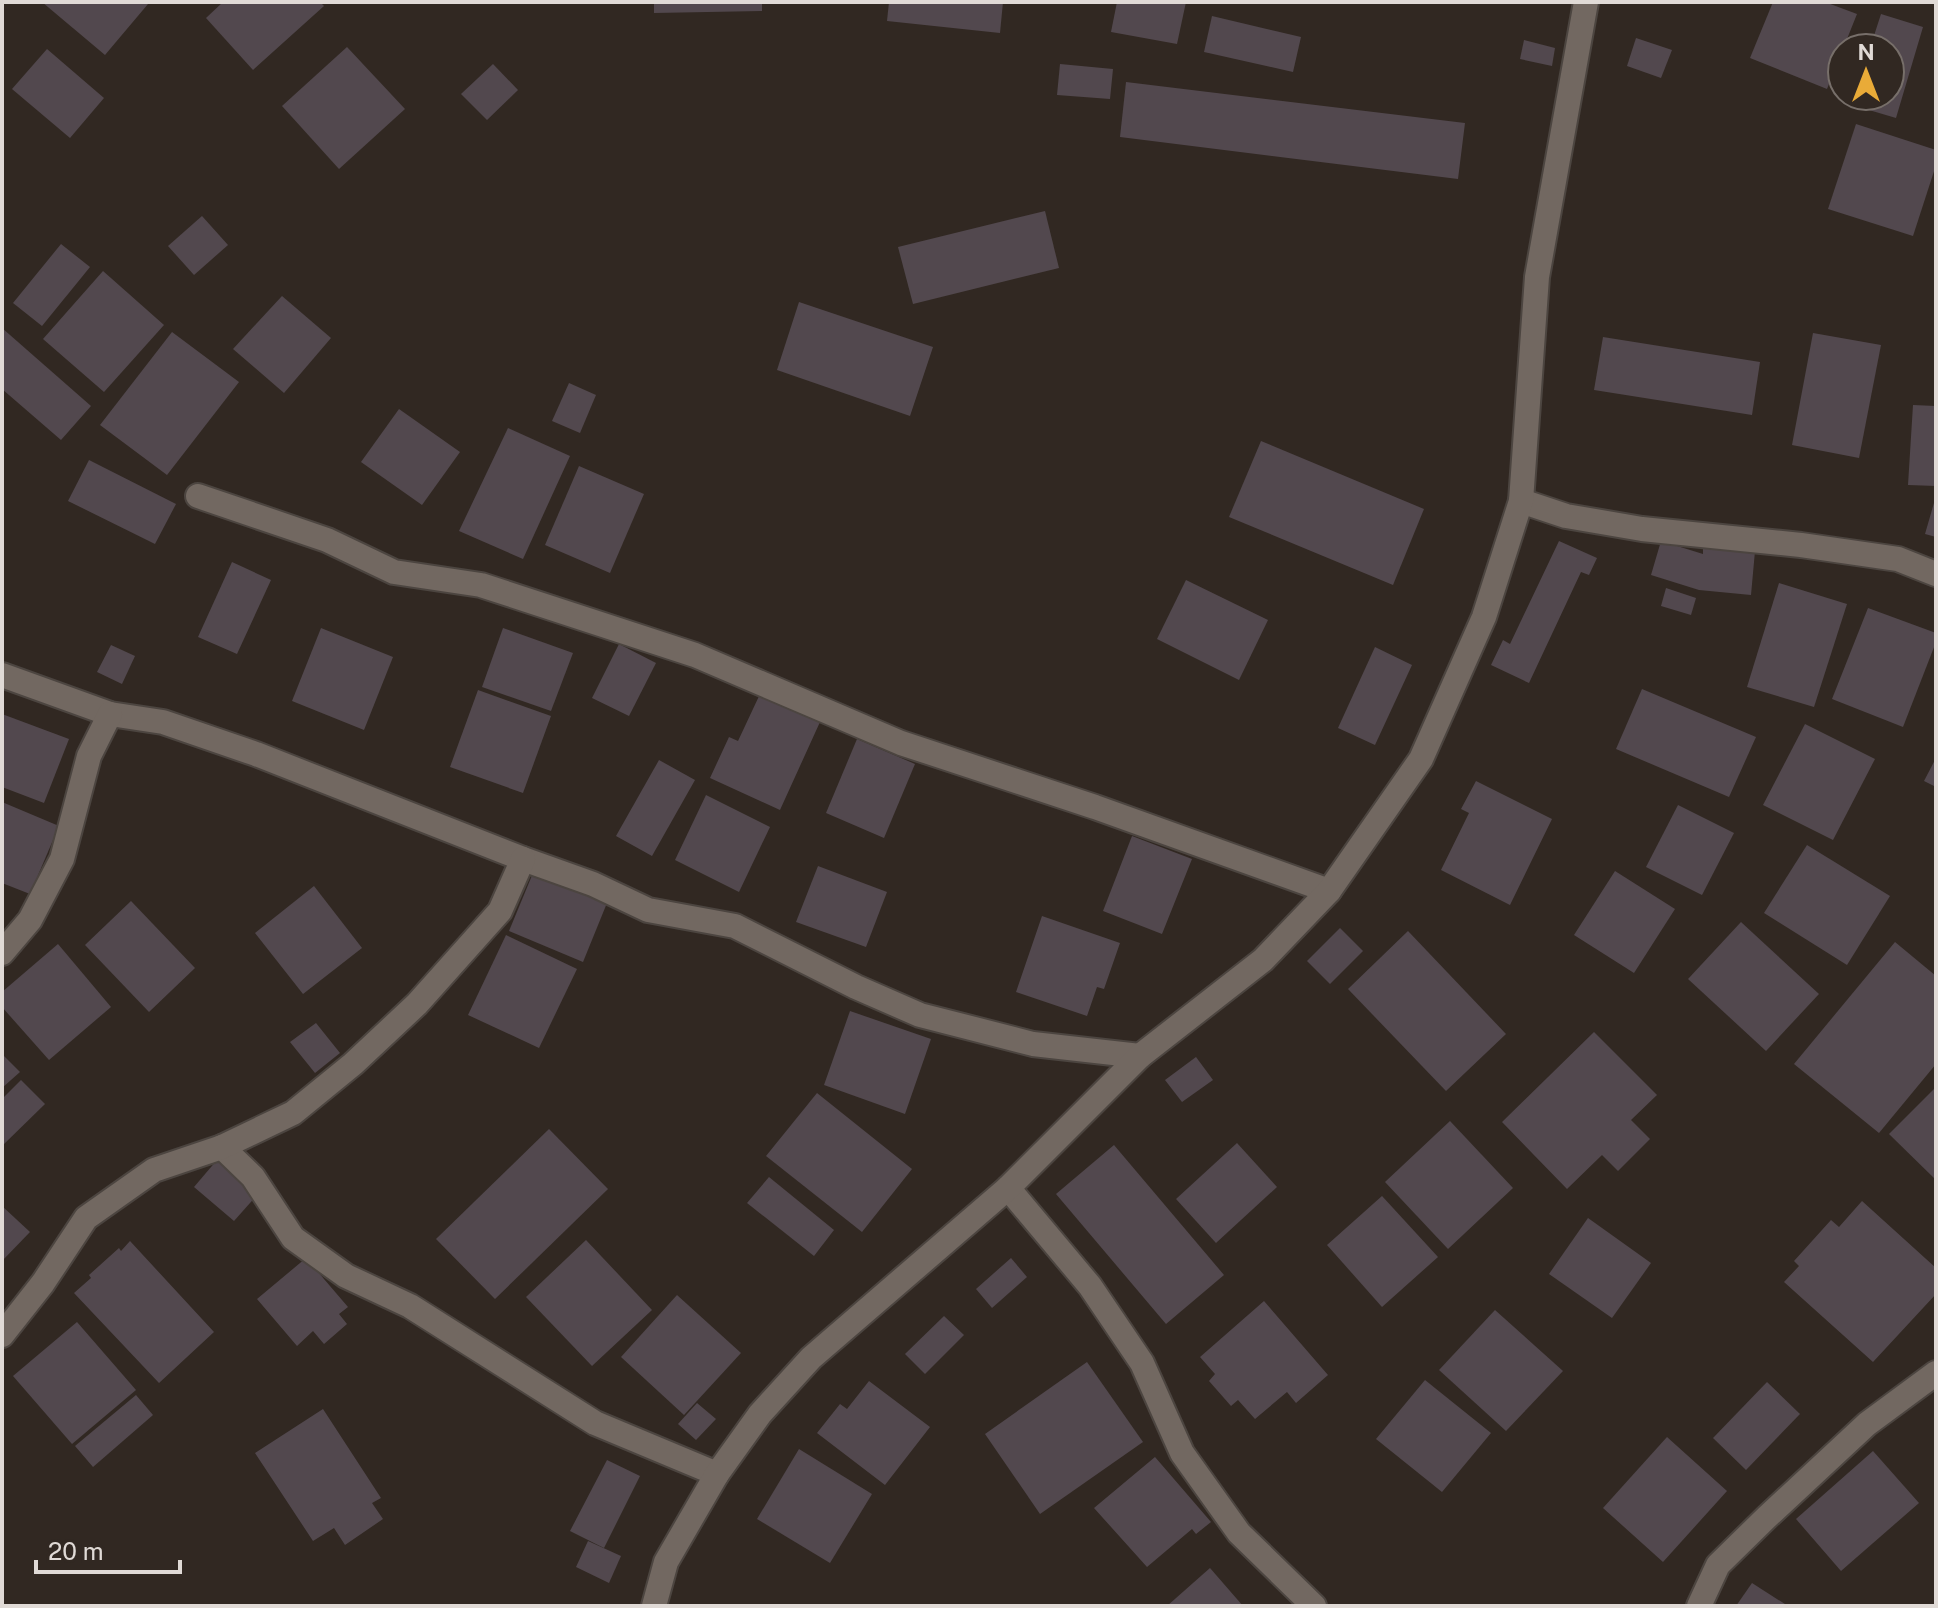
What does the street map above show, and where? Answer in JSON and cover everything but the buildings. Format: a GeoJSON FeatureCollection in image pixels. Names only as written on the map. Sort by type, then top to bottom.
{"type":"FeatureCollection","features":[{"type":"Feature","properties":{"kind":"street"},"geometry":{"type":"LineString","coordinates":[[654,1606],[666,1562],[717,1474],[760,1414],[811,1358],[1008,1188],[1140,1056],[1263,960],[1329,891],[1421,759],[1484,617],[1521,501],[1537,277],[1586,2]]}},
{"type":"Feature","properties":{"kind":"street"},"geometry":{"type":"LineString","coordinates":[[198,496],[327,540],[394,572],[481,585],[695,655],[901,743],[1095,807],[1329,891]]}},
{"type":"Feature","properties":{"kind":"street"},"geometry":{"type":"LineString","coordinates":[[1521,501],[1566,516],[1642,529],[1801,545],[1898,559],[1936,574]]}},
{"type":"Feature","properties":{"kind":"street"},"geometry":{"type":"LineString","coordinates":[[2,675],[110,714],[163,722],[256,754],[593,884],[648,910],[735,926],[856,987],[920,1015],[1033,1044],[1140,1056]]}},
{"type":"Feature","properties":{"kind":"street"},"geometry":{"type":"LineString","coordinates":[[2,953],[30,920],[62,859],[89,756],[110,714]]}},
{"type":"Feature","properties":{"kind":"street"},"geometry":{"type":"LineString","coordinates":[[2,1335],[43,1283],[86,1218],[154,1170],[222,1147],[293,1113],[353,1064],[417,1004],[500,911],[523,859]]}},
{"type":"Feature","properties":{"kind":"street"},"geometry":{"type":"LineString","coordinates":[[222,1147],[253,1177],[293,1238],[346,1276],[423,1314],[595,1423],[717,1474]]}},
{"type":"Feature","properties":{"kind":"street"},"geometry":{"type":"LineString","coordinates":[[1008,1188],[1090,1286],[1125,1337],[1142,1363],[1182,1453],[1239,1533],[1314,1606]]}},
{"type":"Feature","properties":{"kind":"street"},"geometry":{"type":"LineString","coordinates":[[1699,1606],[1718,1565],[1757,1526],[1867,1424],[1936,1373]]}}]}
